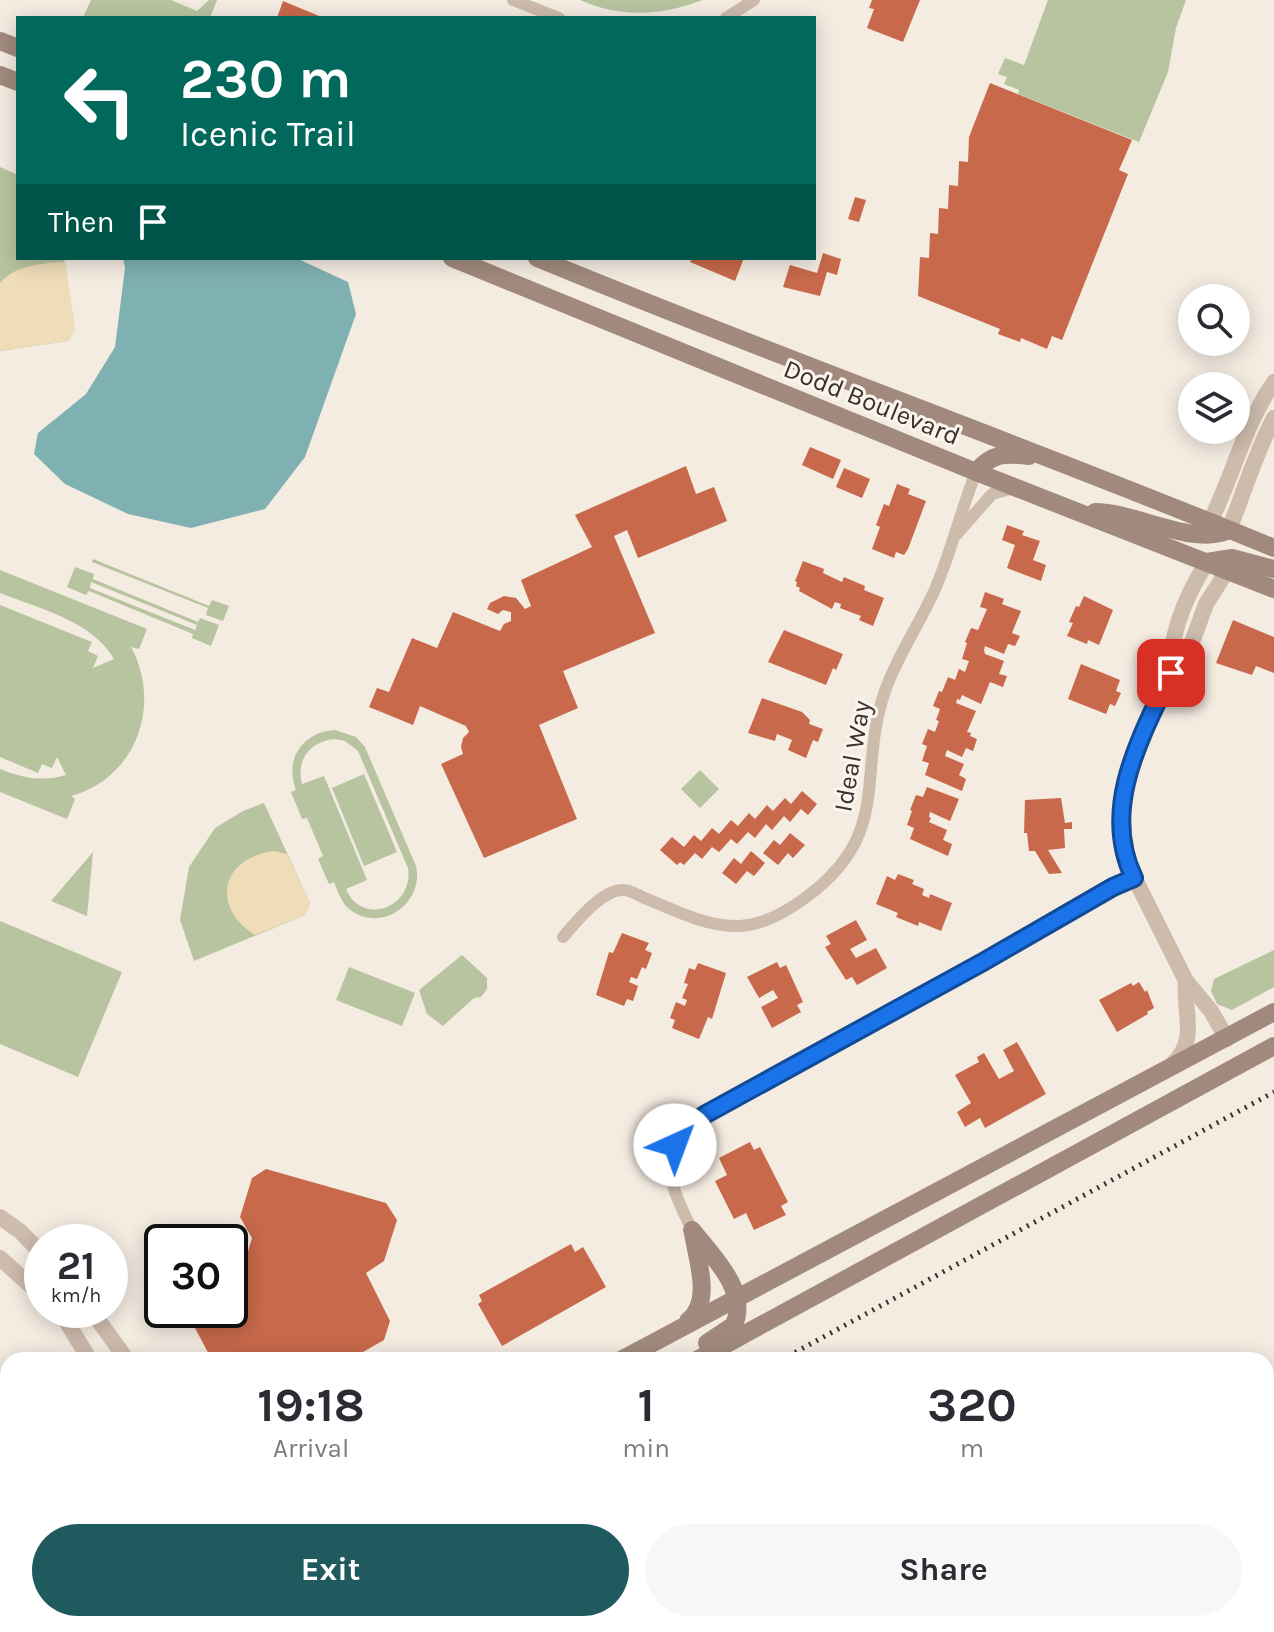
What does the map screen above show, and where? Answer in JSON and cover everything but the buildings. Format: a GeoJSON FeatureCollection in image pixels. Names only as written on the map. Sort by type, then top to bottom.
{"type":"FeatureCollection","features":[{"type":"Feature","properties":{"kind":"main road","name":"Dodd Boulevard"},"geometry":{"type":"LineString","coordinates":[[457,260],[1015,488],[1274,589]]}},
{"type":"Feature","properties":{"kind":"main road","name":"Dodd Boulevard"},"geometry":{"type":"LineString","coordinates":[[542,260],[1274,548]]}},
{"type":"Feature","properties":{"kind":"main road"},"geometry":{"type":"LineString","coordinates":[[976,472],[986,461],[997,456],[1048,457]]}},
{"type":"Feature","properties":{"kind":"main road"},"geometry":{"type":"LineString","coordinates":[[1068,508],[1110,512],[1198,535],[1216,536],[1229,530]]}},
{"type":"Feature","properties":{"kind":"main road"},"geometry":{"type":"LineString","coordinates":[[1207,562],[1216,558],[1232,558],[1274,569]]}},
{"type":"Feature","properties":{"kind":"main road"},"geometry":{"type":"LineString","coordinates":[[636,1352],[1274,1012]]}},
{"type":"Feature","properties":{"kind":"main road"},"geometry":{"type":"LineString","coordinates":[[1171,1101],[1225,1061],[1229,1050],[1227,1039]]}},
{"type":"Feature","properties":{"kind":"main road"},"geometry":{"type":"LineString","coordinates":[[712,1352],[1274,1046]]}},
{"type":"Feature","properties":{"kind":"main road"},"geometry":{"type":"LineString","coordinates":[[692,1230],[732,1284],[739,1307],[734,1325],[695,1352]]}},
{"type":"Feature","properties":{"kind":"main road"},"geometry":{"type":"LineString","coordinates":[[678,1329],[700,1309],[702,1294],[692,1230]]}},
{"type":"Feature","properties":{"kind":"street"},"geometry":{"type":"LineString","coordinates":[[513,0],[553,16]]}},
{"type":"Feature","properties":{"kind":"street"},"geometry":{"type":"LineString","coordinates":[[729,16],[754,0]]}},
{"type":"Feature","properties":{"kind":"street"},"geometry":{"type":"LineString","coordinates":[[1210,522],[1250,422],[1274,382]]}},
{"type":"Feature","properties":{"kind":"street"},"geometry":{"type":"LineString","coordinates":[[1229,530],[1239,507],[1243,486],[1274,418]]}},
{"type":"Feature","properties":{"kind":"street","name":"Ideal Way"},"geometry":{"type":"LineString","coordinates":[[563,937],[586,911],[608,895],[624,890],[700,920],[742,926],[762,922],[783,912],[834,873],[856,842],[866,815],[878,715],[886,687],[936,587],[957,534],[976,472]]}},
{"type":"Feature","properties":{"kind":"street","name":"Ideal Way"},"geometry":{"type":"LineString","coordinates":[[957,534],[992,494],[1015,488]]}},
{"type":"Feature","properties":{"kind":"street"},"geometry":{"type":"LineString","coordinates":[[1171,673],[1170,649],[1194,583],[1207,562]]}},
{"type":"Feature","properties":{"kind":"street"},"geometry":{"type":"LineString","coordinates":[[1227,571],[1206,604],[1187,656],[1171,673],[1128,774],[1121,799],[1120,827],[1134,878],[1186,981],[1211,1011],[1227,1039]]}},
{"type":"Feature","properties":{"kind":"street"},"geometry":{"type":"LineString","coordinates":[[692,1230],[670,1178],[675,1145],[693,1123],[1134,878]]}},
{"type":"Feature","properties":{"kind":"street"},"geometry":{"type":"LineString","coordinates":[[1167,1070],[1183,1054],[1188,1043],[1184,1002],[1186,981]]}},
{"type":"Feature","properties":{"kind":"street"},"geometry":{"type":"LineString","coordinates":[[0,1217],[24,1235]]}},
{"type":"Feature","properties":{"kind":"street"},"geometry":{"type":"LineString","coordinates":[[0,1258],[24,1280]]}},
{"type":"Feature","properties":{"kind":"street"},"geometry":{"type":"LineString","coordinates":[[70,1328],[85,1352]]}},
{"type":"Feature","properties":{"kind":"street"},"geometry":{"type":"LineString","coordinates":[[104,1328],[121,1352]]}},
{"type":"Feature","properties":{"kind":"green space"},"geometry":{"type":"Polygon","coordinates":[[[91,0],[171,0],[197,11],[209,0],[217,0],[211,16],[84,16],[91,0]]]}},
{"type":"Feature","properties":{"kind":"green space"},"geometry":{"type":"Polygon","coordinates":[[[580,0],[702,0],[641,13],[611,10],[580,0]]]}},
{"type":"Feature","properties":{"kind":"green space"},"geometry":{"type":"Polygon","coordinates":[[[1048,0],[1186,0],[1176,28],[1168,72],[1139,142],[1018,94],[1019,90],[1004,84],[1007,77],[998,74],[1005,58],[1024,65],[1048,0]]]}},
{"type":"Feature","properties":{"kind":"green space"},"geometry":{"type":"Polygon","coordinates":[[[0,167],[16,174],[16,260],[64,260],[75,329],[68,341],[0,351],[0,167]]]}},
{"type":"Feature","properties":{"kind":"green space"},"geometry":{"type":"Polygon","coordinates":[[[93,559],[209,606],[212,600],[229,606],[223,621],[206,615],[208,608],[92,562],[93,559]]]}},
{"type":"Feature","properties":{"kind":"green space"},"geometry":{"type":"Polygon","coordinates":[[[75,567],[94,574],[93,579],[198,622],[200,618],[219,625],[211,646],[192,638],[193,634],[89,591],[86,595],[67,587],[75,567]],[[91,582],[90,588],[195,630],[197,625],[91,582]]]}},
{"type":"Feature","properties":{"kind":"green space"},"geometry":{"type":"Polygon","coordinates":[[[0,570],[147,629],[139,649],[131,647],[140,669],[144,692],[143,714],[137,736],[127,756],[113,773],[94,787],[71,796],[75,799],[67,819],[0,792],[0,769],[33,778],[66,775],[57,757],[52,768],[42,764],[38,773],[0,757],[0,605],[92,642],[88,651],[98,656],[93,668],[114,659],[92,634],[78,625],[0,593],[0,570]]]}},
{"type":"Feature","properties":{"kind":"green space"},"geometry":{"type":"Polygon","coordinates":[[[335,730],[356,737],[365,747],[416,866],[417,880],[413,893],[395,912],[383,917],[370,918],[357,914],[345,905],[334,882],[329,884],[318,859],[323,856],[307,818],[302,819],[291,792],[296,790],[292,768],[294,758],[305,742],[323,732],[335,730]],[[334,739],[311,748],[301,767],[302,784],[324,776],[367,880],[346,889],[353,900],[363,907],[385,908],[403,894],[408,882],[408,868],[358,751],[345,741],[334,739]]]}},
{"type":"Feature","properties":{"kind":"green space"},"geometry":{"type":"Polygon","coordinates":[[[700,770],[719,789],[700,808],[681,789],[700,770]]]}},
{"type":"Feature","properties":{"kind":"green space"},"geometry":{"type":"Polygon","coordinates":[[[364,774],[397,852],[364,866],[332,788],[364,774]]]}},
{"type":"Feature","properties":{"kind":"green space"},"geometry":{"type":"Polygon","coordinates":[[[264,803],[310,903],[305,915],[194,961],[180,920],[189,867],[215,828],[243,811],[264,803]]]}},
{"type":"Feature","properties":{"kind":"green space"},"geometry":{"type":"Polygon","coordinates":[[[93,852],[87,916],[51,901],[93,852]]]}},
{"type":"Feature","properties":{"kind":"green space"},"geometry":{"type":"Polygon","coordinates":[[[0,921],[122,972],[78,1077],[0,1044],[0,921]]]}},
{"type":"Feature","properties":{"kind":"green space"},"geometry":{"type":"Polygon","coordinates":[[[1274,950],[1274,987],[1232,1010],[1217,1004],[1211,991],[1214,979],[1274,950]]]}},
{"type":"Feature","properties":{"kind":"green space"},"geometry":{"type":"Polygon","coordinates":[[[462,955],[487,978],[487,989],[443,1026],[427,1014],[419,990],[462,955]]]}},
{"type":"Feature","properties":{"kind":"green space"},"geometry":{"type":"Polygon","coordinates":[[[349,967],[415,993],[402,1026],[336,1000],[349,967]]]}},
{"type":"Feature","properties":{"kind":"sand"},"geometry":{"type":"Polygon","coordinates":[[[65,262],[75,329],[68,341],[0,351],[0,283],[21,269],[65,262]]]}},
{"type":"Feature","properties":{"kind":"sand"},"geometry":{"type":"Polygon","coordinates":[[[274,851],[287,854],[310,903],[305,915],[255,935],[241,924],[232,911],[227,898],[228,885],[242,863],[256,855],[274,851]]]}},
{"type":"Feature","properties":{"kind":"water"},"geometry":{"type":"Polygon","coordinates":[[[123,260],[300,260],[348,282],[356,314],[305,457],[265,509],[191,528],[128,514],[65,484],[34,454],[38,433],[86,394],[115,347],[123,260]]]}},
{"type":"Feature","properties":{"kind":"railway"},"geometry":{"type":"LineString","coordinates":[[796,1352],[1274,1092]]}},
{"type":"Feature","properties":{"kind":"route"},"geometry":{"type":"LineString","coordinates":[[675,1145],[693,1123],[706,1114],[1134,878],[1120,827],[1121,799],[1128,774],[1171,673]]}}]}
